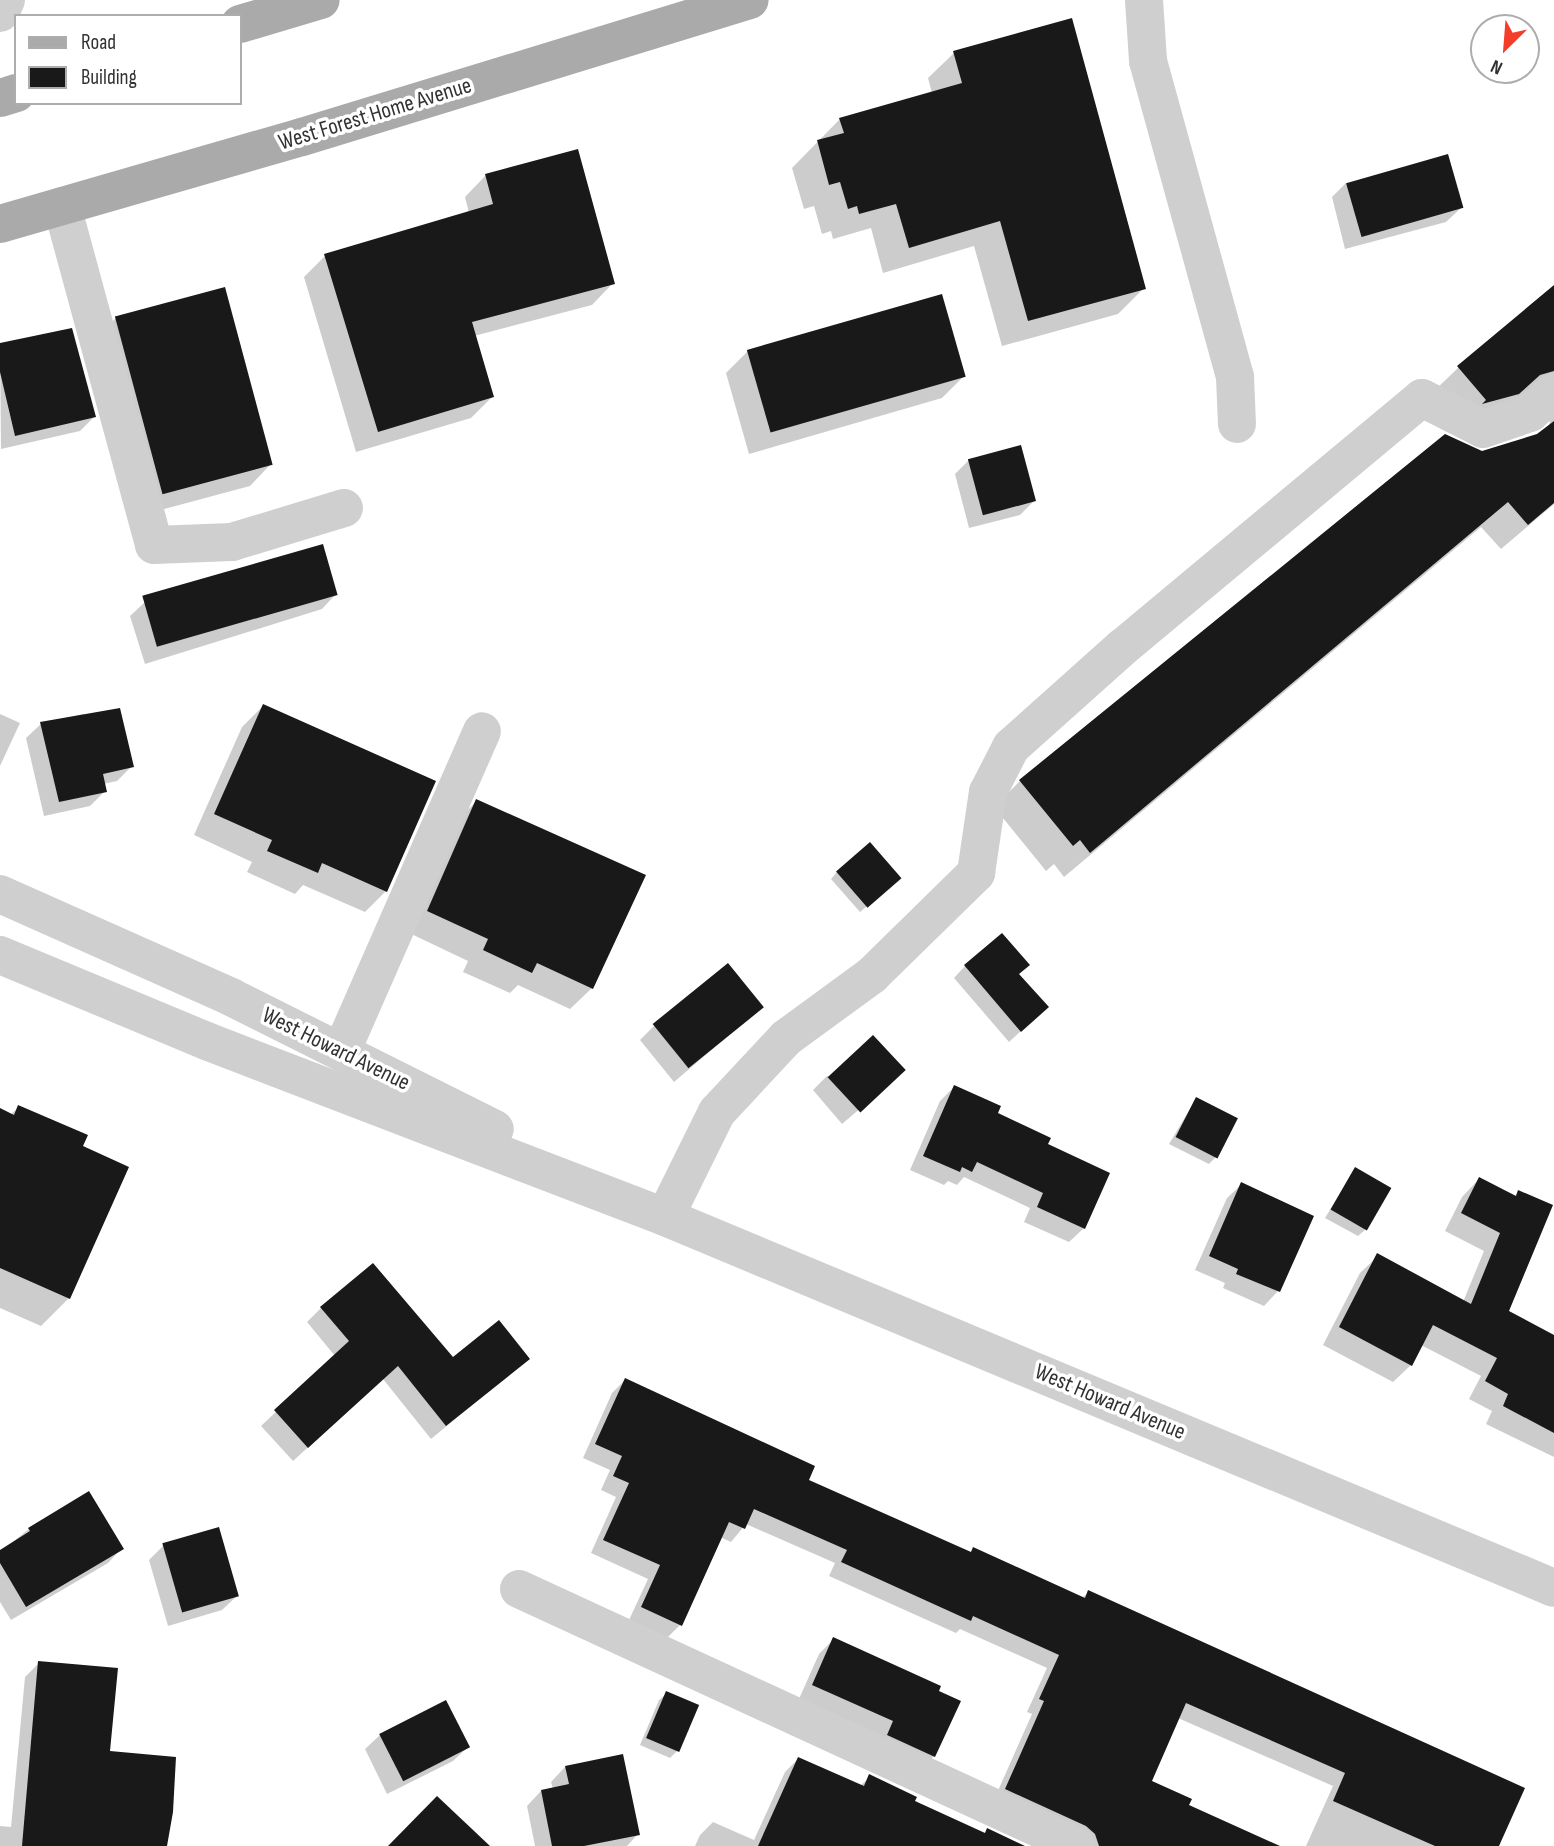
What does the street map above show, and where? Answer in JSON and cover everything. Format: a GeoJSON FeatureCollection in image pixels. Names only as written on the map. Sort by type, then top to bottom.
{"type":"FeatureCollection","features":[{"type":"Feature","properties":{"kind":"main road"},"geometry":{"type":"LineString","coordinates":[[242,23],[321,0]]}},
{"type":"Feature","properties":{"kind":"main road","name":"West Forest Home Avenue"},"geometry":{"type":"LineString","coordinates":[[0,223],[302,137],[750,0]]}},
{"type":"Feature","properties":{"kind":"street"},"geometry":{"type":"LineString","coordinates":[[0,13],[6,0]]}},
{"type":"Feature","properties":{"kind":"street"},"geometry":{"type":"LineString","coordinates":[[1144,0],[1148,61],[1235,377],[1237,424]]}},
{"type":"Feature","properties":{"kind":"street"},"geometry":{"type":"LineString","coordinates":[[62,206],[154,545],[232,542],[344,508]]}},
{"type":"Feature","properties":{"kind":"street"},"geometry":{"type":"LineString","coordinates":[[665,1217],[717,1112],[786,1038],[872,975],[976,873],[988,792],[1011,747],[1123,647],[1422,398],[1483,429],[1530,414],[1554,392]]}},
{"type":"Feature","properties":{"kind":"street"},"geometry":{"type":"LineString","coordinates":[[342,1050],[482,731]]}},
{"type":"Feature","properties":{"kind":"street","name":"West Howard Avenue"},"geometry":{"type":"LineString","coordinates":[[0,894],[342,1050],[665,1217]]}},
{"type":"Feature","properties":{"kind":"street","name":"West Howard Avenue"},"geometry":{"type":"LineString","coordinates":[[0,955],[209,1042],[665,1217],[1554,1588]]}},
{"type":"Feature","properties":{"kind":"street"},"geometry":{"type":"LineString","coordinates":[[519,1589],[1077,1846]]}},
{"type":"Feature","properties":{"kind":"building"},"geometry":{"type":"Polygon","coordinates":[[[1072,18],[1146,289],[1028,321],[1000,221],[909,248],[896,204],[859,214],[857,206],[848,209],[840,182],[829,185],[817,140],[844,133],[839,118],[962,83],[953,51],[1072,18]]]}},
{"type":"Feature","properties":{"kind":"building"},"geometry":{"type":"Polygon","coordinates":[[[578,149],[615,284],[472,322],[494,397],[378,432],[324,254],[493,204],[485,174],[578,149]]]}},
{"type":"Feature","properties":{"kind":"building"},"geometry":{"type":"Polygon","coordinates":[[[1448,154],[1463,208],[1362,237],[1346,183],[1448,154]]]}},
{"type":"Feature","properties":{"kind":"building"},"geometry":{"type":"Polygon","coordinates":[[[1554,285],[1554,371],[1540,375],[1519,394],[1482,404],[1486,400],[1457,366],[1554,285]]]}},
{"type":"Feature","properties":{"kind":"building"},"geometry":{"type":"Polygon","coordinates":[[[225,287],[273,465],[163,494],[115,317],[225,287]]]}},
{"type":"Feature","properties":{"kind":"building"},"geometry":{"type":"Polygon","coordinates":[[[942,294],[966,377],[771,433],[747,350],[942,294]]]}},
{"type":"Feature","properties":{"kind":"building"},"geometry":{"type":"Polygon","coordinates":[[[72,328],[96,417],[15,436],[0,372],[0,343],[72,328]]]}},
{"type":"Feature","properties":{"kind":"building"},"geometry":{"type":"Polygon","coordinates":[[[1554,421],[1554,503],[1528,525],[1508,502],[1090,853],[1080,840],[1073,846],[1019,780],[1445,434],[1482,451],[1537,434],[1554,421]]]}},
{"type":"Feature","properties":{"kind":"building"},"geometry":{"type":"Polygon","coordinates":[[[1021,445],[1036,501],[983,515],[968,459],[1021,445]]]}},
{"type":"Feature","properties":{"kind":"building"},"geometry":{"type":"Polygon","coordinates":[[[323,544],[338,595],[157,647],[142,596],[323,544]]]}},
{"type":"Feature","properties":{"kind":"building"},"geometry":{"type":"Polygon","coordinates":[[[263,704],[436,781],[387,892],[322,863],[318,873],[267,851],[272,840],[214,814],[263,704]]]}},
{"type":"Feature","properties":{"kind":"building"},"geometry":{"type":"Polygon","coordinates":[[[120,708],[134,767],[103,774],[107,792],[59,802],[40,722],[120,708]]]}},
{"type":"Feature","properties":{"kind":"building"},"geometry":{"type":"Polygon","coordinates":[[[476,799],[646,875],[593,989],[537,963],[532,973],[483,950],[488,939],[427,911],[476,799]]]}},
{"type":"Feature","properties":{"kind":"building"},"geometry":{"type":"Polygon","coordinates":[[[870,842],[901,878],[868,908],[836,872],[870,842]]]}},
{"type":"Feature","properties":{"kind":"building"},"geometry":{"type":"Polygon","coordinates":[[[1002,933],[1030,965],[1019,974],[1049,1007],[1021,1032],[964,965],[1002,933]]]}},
{"type":"Feature","properties":{"kind":"building"},"geometry":{"type":"Polygon","coordinates":[[[728,963],[764,1007],[688,1068],[653,1024],[728,963]]]}},
{"type":"Feature","properties":{"kind":"building"},"geometry":{"type":"Polygon","coordinates":[[[873,1035],[906,1070],[860,1112],[828,1077],[873,1035]]]}},
{"type":"Feature","properties":{"kind":"building"},"geometry":{"type":"Polygon","coordinates":[[[954,1085],[1001,1106],[998,1113],[1051,1138],[1048,1144],[1110,1173],[1085,1229],[1037,1207],[1043,1193],[977,1162],[972,1172],[962,1167],[960,1172],[923,1156],[954,1085]]]}},
{"type":"Feature","properties":{"kind":"building"},"geometry":{"type":"Polygon","coordinates":[[[1196,1097],[1238,1118],[1217,1158],[1176,1137],[1196,1097]]]}},
{"type":"Feature","properties":{"kind":"building"},"geometry":{"type":"Polygon","coordinates":[[[18,1105],[88,1135],[83,1146],[129,1167],[70,1299],[0,1268],[0,1108],[14,1115],[18,1105]]]}},
{"type":"Feature","properties":{"kind":"building"},"geometry":{"type":"Polygon","coordinates":[[[1355,1167],[1391,1188],[1367,1230],[1330,1209],[1355,1167]]]}},
{"type":"Feature","properties":{"kind":"building"},"geometry":{"type":"Polygon","coordinates":[[[1479,1177],[1516,1196],[1518,1190],[1553,1205],[1509,1311],[1554,1335],[1554,1433],[1503,1406],[1508,1394],[1485,1381],[1497,1358],[1433,1325],[1412,1366],[1339,1327],[1377,1253],[1471,1304],[1500,1233],[1461,1213],[1479,1177]]]}},
{"type":"Feature","properties":{"kind":"building"},"geometry":{"type":"Polygon","coordinates":[[[1241,1182],[1314,1216],[1280,1292],[1236,1274],[1238,1269],[1209,1256],[1241,1182]]]}},
{"type":"Feature","properties":{"kind":"building"},"geometry":{"type":"Polygon","coordinates":[[[373,1263],[453,1357],[499,1320],[530,1359],[446,1426],[398,1366],[308,1448],[274,1410],[349,1341],[320,1307],[373,1263]]]}},
{"type":"Feature","properties":{"kind":"building"},"geometry":{"type":"Polygon","coordinates":[[[625,1378],[815,1466],[809,1480],[971,1552],[973,1547],[1085,1598],[1088,1590],[1525,1788],[1499,1846],[1435,1846],[1333,1801],[1345,1773],[1186,1703],[1152,1781],[1192,1799],[1189,1805],[1280,1846],[1099,1846],[1095,1834],[1086,1826],[1005,1789],[1044,1701],[1039,1699],[1059,1655],[973,1616],[971,1621],[841,1562],[847,1550],[754,1509],[745,1529],[729,1522],[682,1626],[641,1607],[660,1565],[603,1540],[629,1483],[613,1476],[622,1456],[595,1444],[625,1378]]]}},
{"type":"Feature","properties":{"kind":"building"},"geometry":{"type":"Polygon","coordinates":[[[89,1491],[124,1549],[26,1607],[0,1563],[0,1550],[30,1531],[28,1528],[89,1491]]]}},
{"type":"Feature","properties":{"kind":"building"},"geometry":{"type":"Polygon","coordinates":[[[219,1527],[239,1596],[182,1612],[162,1543],[219,1527]]]}},
{"type":"Feature","properties":{"kind":"building"},"geometry":{"type":"Polygon","coordinates":[[[833,1637],[941,1686],[939,1691],[961,1701],[935,1757],[887,1735],[893,1721],[812,1685],[833,1637]]]}},
{"type":"Feature","properties":{"kind":"building"},"geometry":{"type":"Polygon","coordinates":[[[38,1661],[118,1668],[110,1751],[176,1757],[173,1812],[167,1846],[22,1846],[38,1661]]]}},
{"type":"Feature","properties":{"kind":"building"},"geometry":{"type":"Polygon","coordinates":[[[666,1691],[699,1705],[679,1752],[646,1738],[666,1691]]]}},
{"type":"Feature","properties":{"kind":"building"},"geometry":{"type":"Polygon","coordinates":[[[446,1700],[470,1747],[403,1781],[379,1734],[446,1700]]]}},
{"type":"Feature","properties":{"kind":"building"},"geometry":{"type":"Polygon","coordinates":[[[623,1754],[640,1835],[584,1846],[552,1846],[541,1790],[569,1784],[565,1766],[623,1754]]]}},
{"type":"Feature","properties":{"kind":"building"},"geometry":{"type":"Polygon","coordinates":[[[798,1757],[864,1786],[869,1774],[917,1797],[915,1801],[985,1833],[987,1828],[1025,1846],[758,1846],[798,1757]]]}},
{"type":"Feature","properties":{"kind":"building"},"geometry":{"type":"Polygon","coordinates":[[[437,1796],[490,1846],[388,1846],[437,1796]]]}}]}
